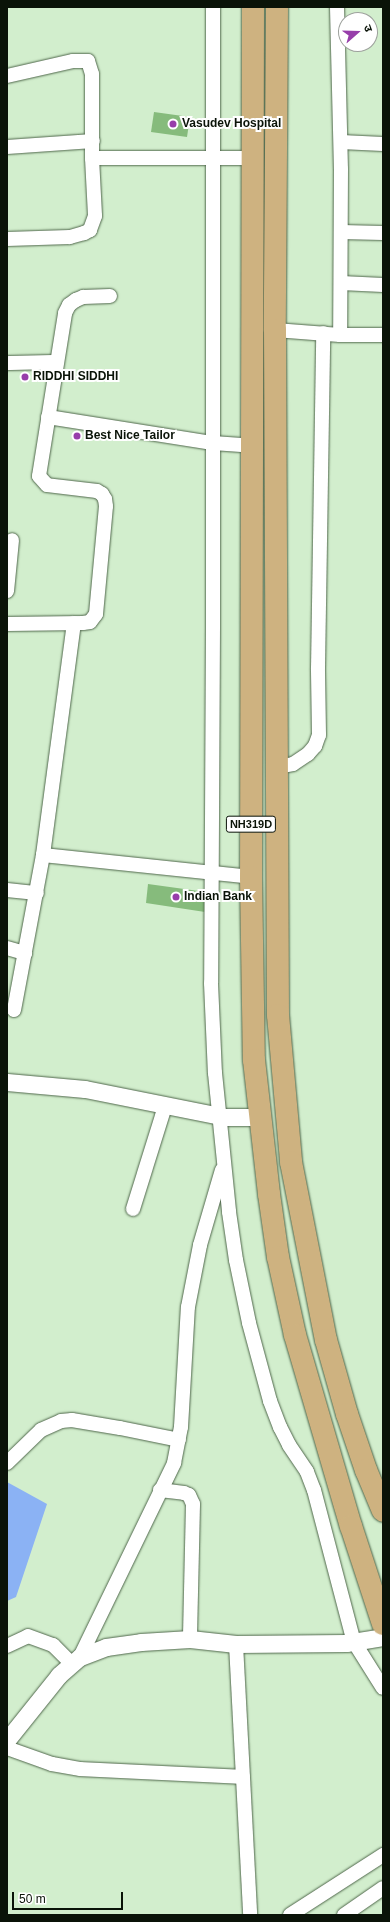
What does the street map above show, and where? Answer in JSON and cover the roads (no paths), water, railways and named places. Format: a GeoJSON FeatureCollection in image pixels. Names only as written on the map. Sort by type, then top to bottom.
{"type":"FeatureCollection","features":[{"type":"Feature","properties":{"kind":"highway","name":"NH319D"},"geometry":{"type":"LineString","coordinates":[[253,7],[250,877],[254,1060],[259,1117],[278,1257],[295,1335],[351,1526],[383,1624]]}},
{"type":"Feature","properties":{"kind":"highway","name":"NH319D"},"geometry":{"type":"LineString","coordinates":[[277,7],[283,330],[286,766],[278,1015],[291,1162],[326,1340],[359,1449],[383,1512]]}},
{"type":"Feature","properties":{"kind":"street"},"geometry":{"type":"LineString","coordinates":[[213,7],[213,628],[210,983],[215,1073],[236,1260],[260,1369],[280,1427],[289,1445],[304,1466],[314,1490],[354,1642],[383,1688]]}},
{"type":"Feature","properties":{"kind":"street"},"geometry":{"type":"LineString","coordinates":[[337,7],[341,142],[340,335]]}},
{"type":"Feature","properties":{"kind":"street"},"geometry":{"type":"LineString","coordinates":[[7,76],[73,61],[88,61],[92,74],[92,158],[95,216],[90,230],[70,237],[7,239]]}},
{"type":"Feature","properties":{"kind":"street"},"geometry":{"type":"LineString","coordinates":[[7,147],[93,141]]}},
{"type":"Feature","properties":{"kind":"street"},"geometry":{"type":"LineString","coordinates":[[341,142],[383,144]]}},
{"type":"Feature","properties":{"kind":"street"},"geometry":{"type":"LineString","coordinates":[[92,158],[252,158]]}},
{"type":"Feature","properties":{"kind":"street"},"geometry":{"type":"LineString","coordinates":[[341,232],[383,233]]}},
{"type":"Feature","properties":{"kind":"street"},"geometry":{"type":"LineString","coordinates":[[341,283],[383,285]]}},
{"type":"Feature","properties":{"kind":"street"},"geometry":{"type":"LineString","coordinates":[[7,624],[90,622],[96,614],[98,607],[106,506],[102,494],[96,491],[52,487],[42,481],[39,476],[56,362],[69,305],[82,297],[110,296]]}},
{"type":"Feature","properties":{"kind":"street"},"geometry":{"type":"LineString","coordinates":[[283,330],[340,335],[383,335]]}},
{"type":"Feature","properties":{"kind":"street"},"geometry":{"type":"LineString","coordinates":[[286,766],[308,754],[315,746],[319,735],[319,333]]}},
{"type":"Feature","properties":{"kind":"street"},"geometry":{"type":"LineString","coordinates":[[7,363],[56,362]]}},
{"type":"Feature","properties":{"kind":"street"},"geometry":{"type":"LineString","coordinates":[[48,416],[213,443],[252,446]]}},
{"type":"Feature","properties":{"kind":"street"},"geometry":{"type":"LineString","coordinates":[[7,591],[12,540]]}},
{"type":"Feature","properties":{"kind":"street"},"geometry":{"type":"LineString","coordinates":[[14,1010],[43,855],[74,623]]}},
{"type":"Feature","properties":{"kind":"street"},"geometry":{"type":"LineString","coordinates":[[43,855],[250,877]]}},
{"type":"Feature","properties":{"kind":"street"},"geometry":{"type":"LineString","coordinates":[[7,890],[36,893]]}},
{"type":"Feature","properties":{"kind":"street"},"geometry":{"type":"LineString","coordinates":[[7,948],[25,952]]}},
{"type":"Feature","properties":{"kind":"street"},"geometry":{"type":"LineString","coordinates":[[7,1082],[85,1089],[221,1116],[259,1117]]}},
{"type":"Feature","properties":{"kind":"street"},"geometry":{"type":"LineString","coordinates":[[133,1209],[165,1106]]}},
{"type":"Feature","properties":{"kind":"street"},"geometry":{"type":"LineString","coordinates":[[76,1661],[174,1463],[181,1427],[188,1307],[200,1245],[225,1162]]}},
{"type":"Feature","properties":{"kind":"street"},"geometry":{"type":"LineString","coordinates":[[7,1464],[41,1430],[61,1421],[72,1420],[179,1440]]}},
{"type":"Feature","properties":{"kind":"street"},"geometry":{"type":"LineString","coordinates":[[160,1490],[189,1495],[193,1504],[190,1639]]}},
{"type":"Feature","properties":{"kind":"street"},"geometry":{"type":"LineString","coordinates":[[7,1646],[28,1636],[53,1645],[76,1661]]}},
{"type":"Feature","properties":{"kind":"street"},"geometry":{"type":"LineString","coordinates":[[7,1740],[59,1675],[76,1661],[106,1648],[141,1642],[190,1639],[236,1644],[314,1644],[354,1642],[383,1637]]}},
{"type":"Feature","properties":{"kind":"street"},"geometry":{"type":"LineString","coordinates":[[236,1644],[250,1915]]}},
{"type":"Feature","properties":{"kind":"street"},"geometry":{"type":"LineString","coordinates":[[7,1748],[52,1764],[81,1769],[243,1777]]}},
{"type":"Feature","properties":{"kind":"street"},"geometry":{"type":"LineString","coordinates":[[290,1915],[383,1855]]}},
{"type":"Feature","properties":{"kind":"street"},"geometry":{"type":"LineString","coordinates":[[344,1915],[383,1888]]}},
{"type":"Feature","properties":{"kind":"water"},"geometry":{"type":"Polygon","coordinates":[[[7,1482],[47,1504],[16,1597],[7,1601],[7,1482]]]}},
{"type":"Feature","properties":{"kind":"place","name":"Vasudev Hospital"},"geometry":{"type":"Point","coordinates":[173,124]}},
{"type":"Feature","properties":{"kind":"place","name":"RIDDHI SIDDHI"},"geometry":{"type":"Point","coordinates":[25,377]}},
{"type":"Feature","properties":{"kind":"place","name":"Best Nice Tailor"},"geometry":{"type":"Point","coordinates":[77,436]}},
{"type":"Feature","properties":{"kind":"place","name":"Indian Bank"},"geometry":{"type":"Point","coordinates":[176,897]}}]}
